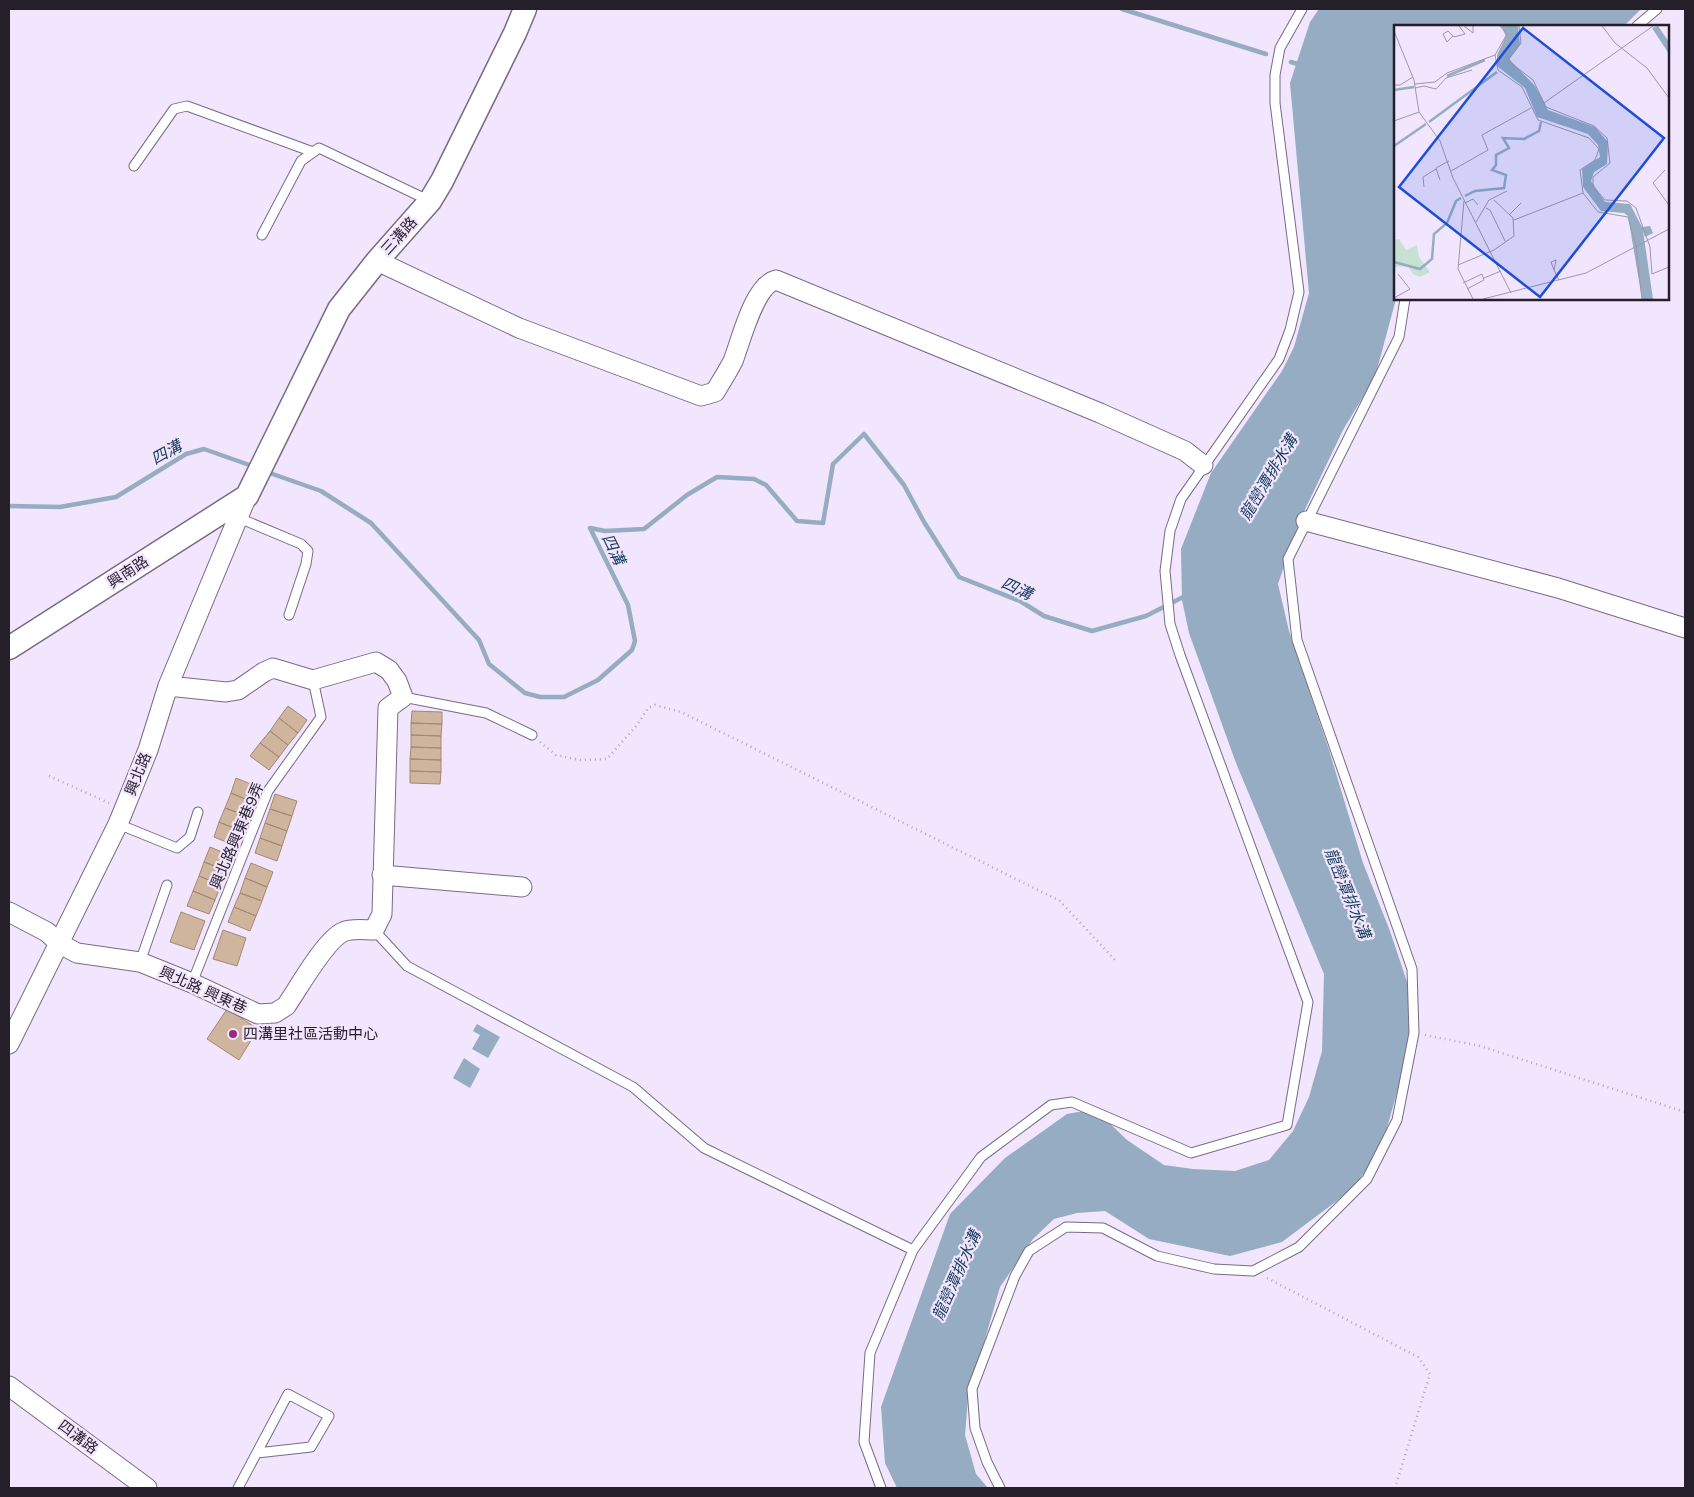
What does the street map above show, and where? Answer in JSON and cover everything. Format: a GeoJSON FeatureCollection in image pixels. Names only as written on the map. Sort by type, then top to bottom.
{"type":"FeatureCollection","features":[{"type":"Feature","properties":{"kind":"street","name":"三溝路"},"geometry":{"type":"LineString","coordinates":[[251,488],[339,308],[377,261],[430,201],[461,145],[516,34],[525,9]]}},
{"type":"Feature","properties":{"kind":"street"},"geometry":{"type":"LineString","coordinates":[[377,261],[519,328],[701,396],[715,392],[732,362],[761,293],[769,281],[776,280],[1100,413],[1185,450],[1203,465]]}},
{"type":"Feature","properties":{"kind":"street","name":"興北路"},"geometry":{"type":"LineString","coordinates":[[9,1044],[121,817],[148,750],[168,686],[251,488]]}},
{"type":"Feature","properties":{"kind":"street","name":"興南路"},"geometry":{"type":"LineString","coordinates":[[9,648],[251,488]]}},
{"type":"Feature","properties":{"kind":"street"},"geometry":{"type":"LineString","coordinates":[[1303,529],[1558,588],[1685,628]]}},
{"type":"Feature","properties":{"kind":"street"},"geometry":{"type":"LineString","coordinates":[[168,686],[238,690],[273,668],[313,680],[376,662],[390,670],[403,696],[388,708],[382,914],[374,930]]}},
{"type":"Feature","properties":{"kind":"street"},"geometry":{"type":"LineString","coordinates":[[382,875],[522,887]]}},
{"type":"Feature","properties":{"kind":"street","name":"興北路 興東巷"},"geometry":{"type":"LineString","coordinates":[[9,912],[47,932],[60,944],[76,953],[140,962],[192,983],[258,1014],[275,1013],[286,1006],[330,942],[343,932],[374,930]]}},
{"type":"Feature","properties":{"kind":"street","name":"四溝路"},"geometry":{"type":"LineString","coordinates":[[9,1386],[147,1488]]}},
{"type":"Feature","properties":{"kind":"lane"},"geometry":{"type":"LineString","coordinates":[[881,1488],[864,1442],[870,1353],[913,1250],[981,1157],[1051,1105],[1072,1102],[1191,1153],[1287,1125],[1308,1002],[1170,624],[1166,571],[1170,531],[1181,500],[1203,465],[1279,359],[1290,330],[1299,292],[1275,103],[1275,75],[1280,48],[1302,9]]}},
{"type":"Feature","properties":{"kind":"lane"},"geometry":{"type":"LineString","coordinates":[[1638,25],[1657,9]]}},
{"type":"Feature","properties":{"kind":"lane"},"geometry":{"type":"LineString","coordinates":[[134,166],[174,109],[187,106],[313,152]]}},
{"type":"Feature","properties":{"kind":"lane"},"geometry":{"type":"LineString","coordinates":[[262,235],[301,162],[319,148],[430,201]]}},
{"type":"Feature","properties":{"kind":"lane"},"geometry":{"type":"LineString","coordinates":[[1000,1488],[987,1462],[975,1428],[972,1390],[1015,1276],[1029,1251],[1066,1227],[1103,1228],[1157,1256],[1214,1269],[1253,1272],[1299,1247],[1367,1179],[1397,1120],[1414,1033],[1412,969],[1297,640],[1288,559],[1399,337],[1405,300]]}},
{"type":"Feature","properties":{"kind":"lane"},"geometry":{"type":"LineString","coordinates":[[239,518],[301,544],[308,551],[306,564],[289,615]]}},
{"type":"Feature","properties":{"kind":"lane","name":"興北路興東巷9弄"},"geometry":{"type":"LineString","coordinates":[[192,983],[268,791],[321,717],[313,680]]}},
{"type":"Feature","properties":{"kind":"lane"},"geometry":{"type":"LineString","coordinates":[[403,696],[486,712],[532,734]]}},
{"type":"Feature","properties":{"kind":"lane"},"geometry":{"type":"LineString","coordinates":[[121,817],[177,848],[190,837],[198,812]]}},
{"type":"Feature","properties":{"kind":"lane"},"geometry":{"type":"LineString","coordinates":[[140,962],[167,885]]}},
{"type":"Feature","properties":{"kind":"lane"},"geometry":{"type":"LineString","coordinates":[[374,930],[407,966],[633,1087],[704,1148],[913,1250]]}},
{"type":"Feature","properties":{"kind":"lane"},"geometry":{"type":"LineString","coordinates":[[238,1488],[288,1394],[328,1416],[311,1446],[257,1453]]}},
{"type":"Feature","properties":{"kind":"path"},"geometry":{"type":"LineString","coordinates":[[532,734],[556,755],[580,760],[607,759],[637,725],[648,708],[655,705],[681,712],[1060,902],[1116,960]]}},
{"type":"Feature","properties":{"kind":"path"},"geometry":{"type":"LineString","coordinates":[[48,776],[121,817]]}},
{"type":"Feature","properties":{"kind":"path"},"geometry":{"type":"LineString","coordinates":[[1414,1033],[1480,1046],[1685,1112]]}},
{"type":"Feature","properties":{"kind":"path"},"geometry":{"type":"LineString","coordinates":[[1253,1272],[1302,1295],[1418,1357],[1430,1374],[1395,1488]]}},
{"type":"Feature","properties":{"kind":"water","name":"龍巒潭排水溝"},"geometry":{"type":"Polygon","coordinates":[[[1319,9],[1641,9],[1625,25],[1394,25],[1394,300],[1396,300],[1375,377],[1343,430],[1300,520],[1278,584],[1289,631],[1329,750],[1363,863],[1390,931],[1407,982],[1412,1022],[1398,1089],[1381,1149],[1356,1184],[1282,1242],[1230,1256],[1149,1239],[1105,1211],[1077,1213],[1054,1219],[1033,1239],[1000,1287],[968,1398],[965,1435],[976,1474],[988,1488],[897,1488],[885,1463],[881,1407],[950,1214],[1005,1158],[1067,1114],[1095,1109],[1127,1140],[1164,1165],[1193,1169],[1235,1171],[1269,1160],[1293,1131],[1309,1097],[1322,1051],[1324,974],[1236,763],[1189,633],[1182,600],[1181,549],[1211,473],[1282,371],[1294,347],[1309,293],[1290,83],[1310,22],[1319,9]]]}},
{"type":"Feature","properties":{"kind":"water"},"geometry":{"type":"Polygon","coordinates":[[[477,1024],[500,1037],[488,1058],[472,1049],[480,1035],[473,1031],[477,1024]]]}},
{"type":"Feature","properties":{"kind":"water"},"geometry":{"type":"Polygon","coordinates":[[[464,1058],[480,1069],[470,1088],[453,1078],[464,1058]]]}},
{"type":"Feature","properties":{"kind":"building"},"geometry":{"type":"Polygon","coordinates":[[[288,706],[307,720],[298,733],[279,718],[288,706]]]}},
{"type":"Feature","properties":{"kind":"building"},"geometry":{"type":"Polygon","coordinates":[[[412,711],[442,712],[442,724],[411,723],[412,711]]]}},
{"type":"Feature","properties":{"kind":"building"},"geometry":{"type":"Polygon","coordinates":[[[279,718],[298,733],[288,745],[270,731],[279,718]]]}},
{"type":"Feature","properties":{"kind":"building"},"geometry":{"type":"Polygon","coordinates":[[[411,723],[442,724],[441,736],[411,735],[411,723]]]}},
{"type":"Feature","properties":{"kind":"building"},"geometry":{"type":"Polygon","coordinates":[[[270,731],[288,745],[279,757],[260,743],[270,731]]]}},
{"type":"Feature","properties":{"kind":"building"},"geometry":{"type":"Polygon","coordinates":[[[411,735],[441,736],[441,748],[411,747],[411,735]]]}},
{"type":"Feature","properties":{"kind":"building"},"geometry":{"type":"Polygon","coordinates":[[[260,743],[279,757],[269,770],[250,756],[260,743]]]}},
{"type":"Feature","properties":{"kind":"building"},"geometry":{"type":"Polygon","coordinates":[[[411,747],[441,748],[441,760],[410,759],[411,747]]]}},
{"type":"Feature","properties":{"kind":"building"},"geometry":{"type":"Polygon","coordinates":[[[410,759],[441,760],[441,772],[410,771],[410,759]]]}},
{"type":"Feature","properties":{"kind":"building"},"geometry":{"type":"Polygon","coordinates":[[[410,771],[441,772],[440,784],[410,783],[410,771]]]}},
{"type":"Feature","properties":{"kind":"building"},"geometry":{"type":"Polygon","coordinates":[[[236,778],[258,787],[252,802],[231,793],[236,778]]]}},
{"type":"Feature","properties":{"kind":"building"},"geometry":{"type":"Polygon","coordinates":[[[231,793],[252,802],[247,816],[225,808],[231,793]]]}},
{"type":"Feature","properties":{"kind":"building"},"geometry":{"type":"Polygon","coordinates":[[[275,794],[297,801],[292,816],[270,809],[275,794]]]}},
{"type":"Feature","properties":{"kind":"building"},"geometry":{"type":"Polygon","coordinates":[[[225,808],[247,816],[241,831],[219,822],[225,808]]]}},
{"type":"Feature","properties":{"kind":"building"},"geometry":{"type":"Polygon","coordinates":[[[270,809],[292,816],[287,831],[265,823],[270,809]]]}},
{"type":"Feature","properties":{"kind":"building"},"geometry":{"type":"Polygon","coordinates":[[[219,822],[241,831],[236,846],[214,837],[219,822]]]}},
{"type":"Feature","properties":{"kind":"building"},"geometry":{"type":"Polygon","coordinates":[[[265,823],[287,831],[282,846],[260,838],[265,823]]]}},
{"type":"Feature","properties":{"kind":"building"},"geometry":{"type":"Polygon","coordinates":[[[260,838],[282,846],[277,861],[255,853],[260,838]]]}},
{"type":"Feature","properties":{"kind":"building"},"geometry":{"type":"Polygon","coordinates":[[[210,847],[232,856],[226,870],[204,862],[210,847]]]}},
{"type":"Feature","properties":{"kind":"building"},"geometry":{"type":"Polygon","coordinates":[[[204,862],[226,870],[221,885],[199,876],[204,862]]]}},
{"type":"Feature","properties":{"kind":"building"},"geometry":{"type":"Polygon","coordinates":[[[251,863],[273,872],[267,887],[245,878],[251,863]]]}},
{"type":"Feature","properties":{"kind":"building"},"geometry":{"type":"Polygon","coordinates":[[[199,876],[221,885],[215,900],[193,891],[199,876]]]}},
{"type":"Feature","properties":{"kind":"building"},"geometry":{"type":"Polygon","coordinates":[[[245,878],[267,887],[262,901],[240,893],[245,878]]]}},
{"type":"Feature","properties":{"kind":"building"},"geometry":{"type":"Polygon","coordinates":[[[193,891],[215,900],[209,914],[187,906],[193,891]]]}},
{"type":"Feature","properties":{"kind":"building"},"geometry":{"type":"Polygon","coordinates":[[[240,893],[262,901],[256,916],[234,907],[240,893]]]}},
{"type":"Feature","properties":{"kind":"building"},"geometry":{"type":"Polygon","coordinates":[[[234,907],[256,916],[250,931],[228,922],[234,907]]]}},
{"type":"Feature","properties":{"kind":"building"},"geometry":{"type":"Polygon","coordinates":[[[181,912],[205,921],[194,950],[170,942],[181,912]]]}},
{"type":"Feature","properties":{"kind":"building"},"geometry":{"type":"Polygon","coordinates":[[[223,930],[246,938],[237,966],[213,959],[223,930]]]}},
{"type":"Feature","properties":{"kind":"building","name":"四溝里社區活動中心"},"geometry":{"type":"Polygon","coordinates":[[[227,1009],[258,1029],[239,1060],[207,1039],[227,1009]]]}},
{"type":"Feature","properties":{"kind":"waterway"},"geometry":{"type":"LineString","coordinates":[[1122,9],[1266,54]]}},
{"type":"Feature","properties":{"kind":"waterway"},"geometry":{"type":"LineString","coordinates":[[1291,62],[1301,65]]}},
{"type":"Feature","properties":{"kind":"waterway","name":"四溝"},"geometry":{"type":"LineString","coordinates":[[267,472],[321,491],[371,523],[479,640],[489,664],[525,693],[540,697],[564,697],[598,680],[632,650],[635,641],[628,605],[590,528],[605,531],[644,529],[687,495],[717,477],[754,479],[766,485],[797,521],[823,523],[833,464],[864,434],[904,485],[924,522],[959,577],[1020,601],[1044,616],[1092,631],[1146,616],[1187,595]]}},
{"type":"Feature","properties":{"kind":"waterway","name":"四溝"},"geometry":{"type":"LineString","coordinates":[[9,506],[60,507],[116,497],[186,454],[204,449],[255,467]]}},
{"type":"Feature","properties":{"kind":"place","name":"四溝里社區活動中心"},"geometry":{"type":"Point","coordinates":[233,1034]}}]}
